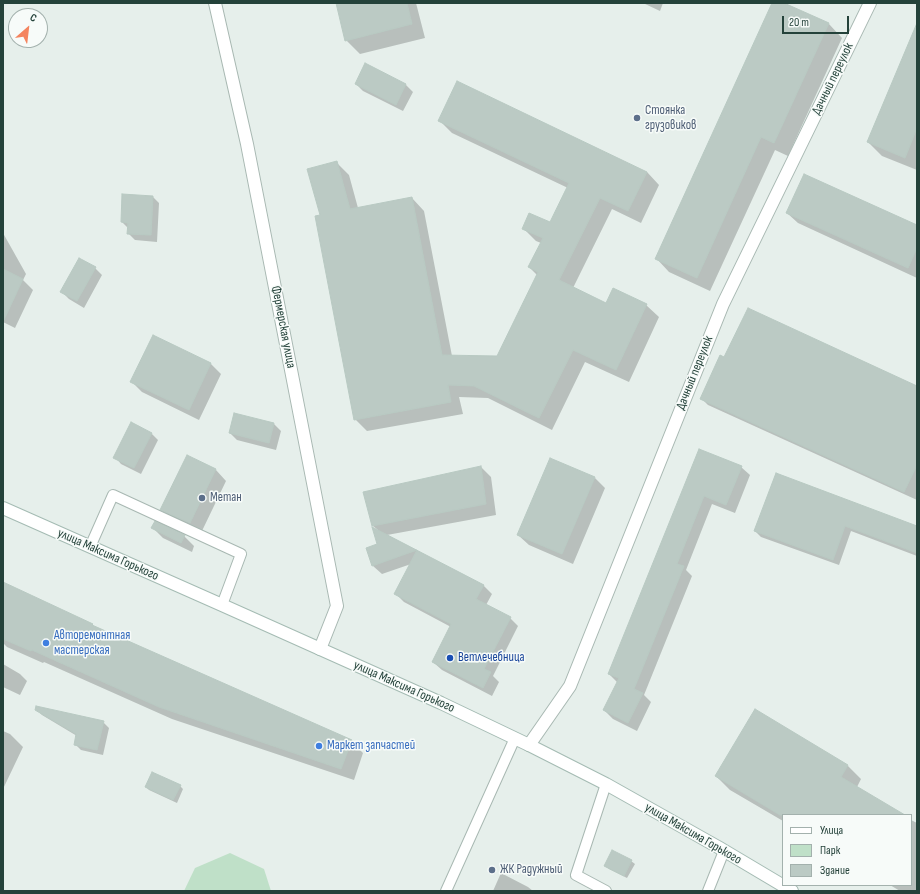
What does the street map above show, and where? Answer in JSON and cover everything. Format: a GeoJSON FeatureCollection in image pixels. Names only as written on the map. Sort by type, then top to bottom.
{"type":"FeatureCollection","features":[{"type":"Feature","properties":{"kind":"street","name":"Фермерская улица"},"geometry":{"type":"LineString","coordinates":[[215,3],[247,144],[337,606],[320,649]]}},
{"type":"Feature","properties":{"kind":"street","name":"Дачный переулок"},"geometry":{"type":"LineString","coordinates":[[529,745],[570,686],[723,304],[870,3]]}},
{"type":"Feature","properties":{"kind":"street","name":"улица Максима Горького"},"geometry":{"type":"LineString","coordinates":[[3,508],[320,649],[515,738],[606,784],[782,885]]}},
{"type":"Feature","properties":{"kind":"lane"},"geometry":{"type":"LineString","coordinates":[[90,547],[113,495],[241,554],[222,605]]}},
{"type":"Feature","properties":{"kind":"lane"},"geometry":{"type":"LineString","coordinates":[[446,891],[515,738]]}},
{"type":"Feature","properties":{"kind":"lane"},"geometry":{"type":"LineString","coordinates":[[606,784],[576,875],[606,891]]}},
{"type":"Feature","properties":{"kind":"lane"},"geometry":{"type":"LineString","coordinates":[[708,891],[724,851]]}},
{"type":"Feature","properties":{"kind":"green space"},"geometry":{"type":"Polygon","coordinates":[[[230,853],[264,869],[271,891],[184,891],[195,868],[230,853]]]}},
{"type":"Feature","properties":{"kind":"building"},"geometry":{"type":"Polygon","coordinates":[[[336,3],[407,3],[412,24],[345,41],[336,3]]]}},
{"type":"Feature","properties":{"kind":"building"},"geometry":{"type":"Polygon","coordinates":[[[772,3],[784,3],[829,23],[774,143],[761,137],[697,278],[655,259],[772,3]]]}},
{"type":"Feature","properties":{"kind":"building"},"geometry":{"type":"Polygon","coordinates":[[[917,23],[917,128],[905,158],[867,142],[917,23]]]}},
{"type":"Feature","properties":{"kind":"building"},"geometry":{"type":"Polygon","coordinates":[[[365,63],[406,84],[396,105],[355,84],[365,63]]]}},
{"type":"Feature","properties":{"kind":"building"},"geometry":{"type":"Polygon","coordinates":[[[457,81],[647,172],[628,211],[600,198],[559,280],[606,303],[613,288],[647,304],[616,370],[573,350],[539,418],[474,386],[448,385],[451,402],[354,420],[315,216],[320,215],[307,169],[337,161],[350,209],[412,197],[442,355],[497,356],[538,272],[528,267],[543,238],[522,229],[529,213],[550,222],[569,183],[438,121],[457,81]]]}},
{"type":"Feature","properties":{"kind":"building"},"geometry":{"type":"Polygon","coordinates":[[[804,174],[917,225],[917,248],[908,268],[786,213],[804,174]]]}},
{"type":"Feature","properties":{"kind":"building"},"geometry":{"type":"Polygon","coordinates":[[[122,194],[153,196],[151,235],[127,234],[128,223],[121,222],[122,194]]]}},
{"type":"Feature","properties":{"kind":"building"},"geometry":{"type":"Polygon","coordinates":[[[79,258],[96,267],[77,301],[60,292],[79,258]]]}},
{"type":"Feature","properties":{"kind":"building"},"geometry":{"type":"Polygon","coordinates":[[[3,269],[23,279],[3,322],[3,269]]]}},
{"type":"Feature","properties":{"kind":"building"},"geometry":{"type":"Polygon","coordinates":[[[748,308],[917,386],[917,465],[904,492],[700,399],[720,355],[724,357],[748,308]]]}},
{"type":"Feature","properties":{"kind":"building"},"geometry":{"type":"Polygon","coordinates":[[[153,335],[211,363],[189,410],[130,382],[153,335]]]}},
{"type":"Feature","properties":{"kind":"building"},"geometry":{"type":"Polygon","coordinates":[[[234,413],[274,423],[269,443],[229,433],[234,413]]]}},
{"type":"Feature","properties":{"kind":"building"},"geometry":{"type":"Polygon","coordinates":[[[131,422],[152,433],[134,468],[113,458],[131,422]]]}},
{"type":"Feature","properties":{"kind":"building"},"geometry":{"type":"Polygon","coordinates":[[[699,449],[742,466],[726,505],[704,496],[677,564],[684,566],[634,689],[643,693],[628,723],[603,710],[619,678],[608,674],[699,449]]]}},
{"type":"Feature","properties":{"kind":"building"},"geometry":{"type":"Polygon","coordinates":[[[187,455],[216,469],[190,523],[160,510],[187,455]]]}},
{"type":"Feature","properties":{"kind":"building"},"geometry":{"type":"Polygon","coordinates":[[[550,458],[595,477],[562,554],[517,535],[550,458]]]}},
{"type":"Feature","properties":{"kind":"building"},"geometry":{"type":"Polygon","coordinates":[[[481,466],[486,504],[372,526],[363,492],[481,466]]]}},
{"type":"Feature","properties":{"kind":"building"},"geometry":{"type":"Polygon","coordinates":[[[776,473],[917,526],[917,553],[845,526],[833,560],[754,531],[776,473]]]}},
{"type":"Feature","properties":{"kind":"building"},"geometry":{"type":"Polygon","coordinates":[[[155,521],[185,535],[181,543],[151,528],[155,521]]]}},
{"type":"Feature","properties":{"kind":"building"},"geometry":{"type":"Polygon","coordinates":[[[372,527],[417,550],[372,566],[366,548],[377,544],[372,527]]]}},
{"type":"Feature","properties":{"kind":"building"},"geometry":{"type":"Polygon","coordinates":[[[417,550],[484,585],[476,599],[511,617],[484,669],[491,672],[483,688],[432,662],[451,624],[394,594],[417,550]]]}},
{"type":"Feature","properties":{"kind":"building"},"geometry":{"type":"Polygon","coordinates":[[[3,582],[93,624],[92,625],[352,740],[341,769],[159,707],[32,650],[31,651],[3,639],[3,582]]]}},
{"type":"Feature","properties":{"kind":"building"},"geometry":{"type":"Polygon","coordinates":[[[36,706],[104,721],[97,750],[74,745],[76,734],[35,710],[36,706]]]}},
{"type":"Feature","properties":{"kind":"building"},"geometry":{"type":"Polygon","coordinates":[[[755,709],[848,765],[841,777],[903,814],[780,815],[715,776],[755,709]]]}},
{"type":"Feature","properties":{"kind":"building"},"geometry":{"type":"Polygon","coordinates":[[[152,772],[181,785],[173,800],[145,787],[152,772]]]}},
{"type":"Feature","properties":{"kind":"building"},"geometry":{"type":"Polygon","coordinates":[[[612,850],[632,860],[624,876],[604,866],[612,850]]]}},
{"type":"Feature","properties":{"kind":"place","name":"Стоянка грузовиков"},"geometry":{"type":"Point","coordinates":[637,118]}},
{"type":"Feature","properties":{"kind":"place","name":"Метан"},"geometry":{"type":"Point","coordinates":[202,498]}},
{"type":"Feature","properties":{"kind":"place","name":"Авторемонтная мастерская"},"geometry":{"type":"Point","coordinates":[46,643]}},
{"type":"Feature","properties":{"kind":"place","name":"Ветлечебница"},"geometry":{"type":"Point","coordinates":[450,658]}},
{"type":"Feature","properties":{"kind":"place","name":"Маркет запчастей"},"geometry":{"type":"Point","coordinates":[319,746]}},
{"type":"Feature","properties":{"kind":"place","name":"ЖК Радужный"},"geometry":{"type":"Point","coordinates":[492,870]}}]}
